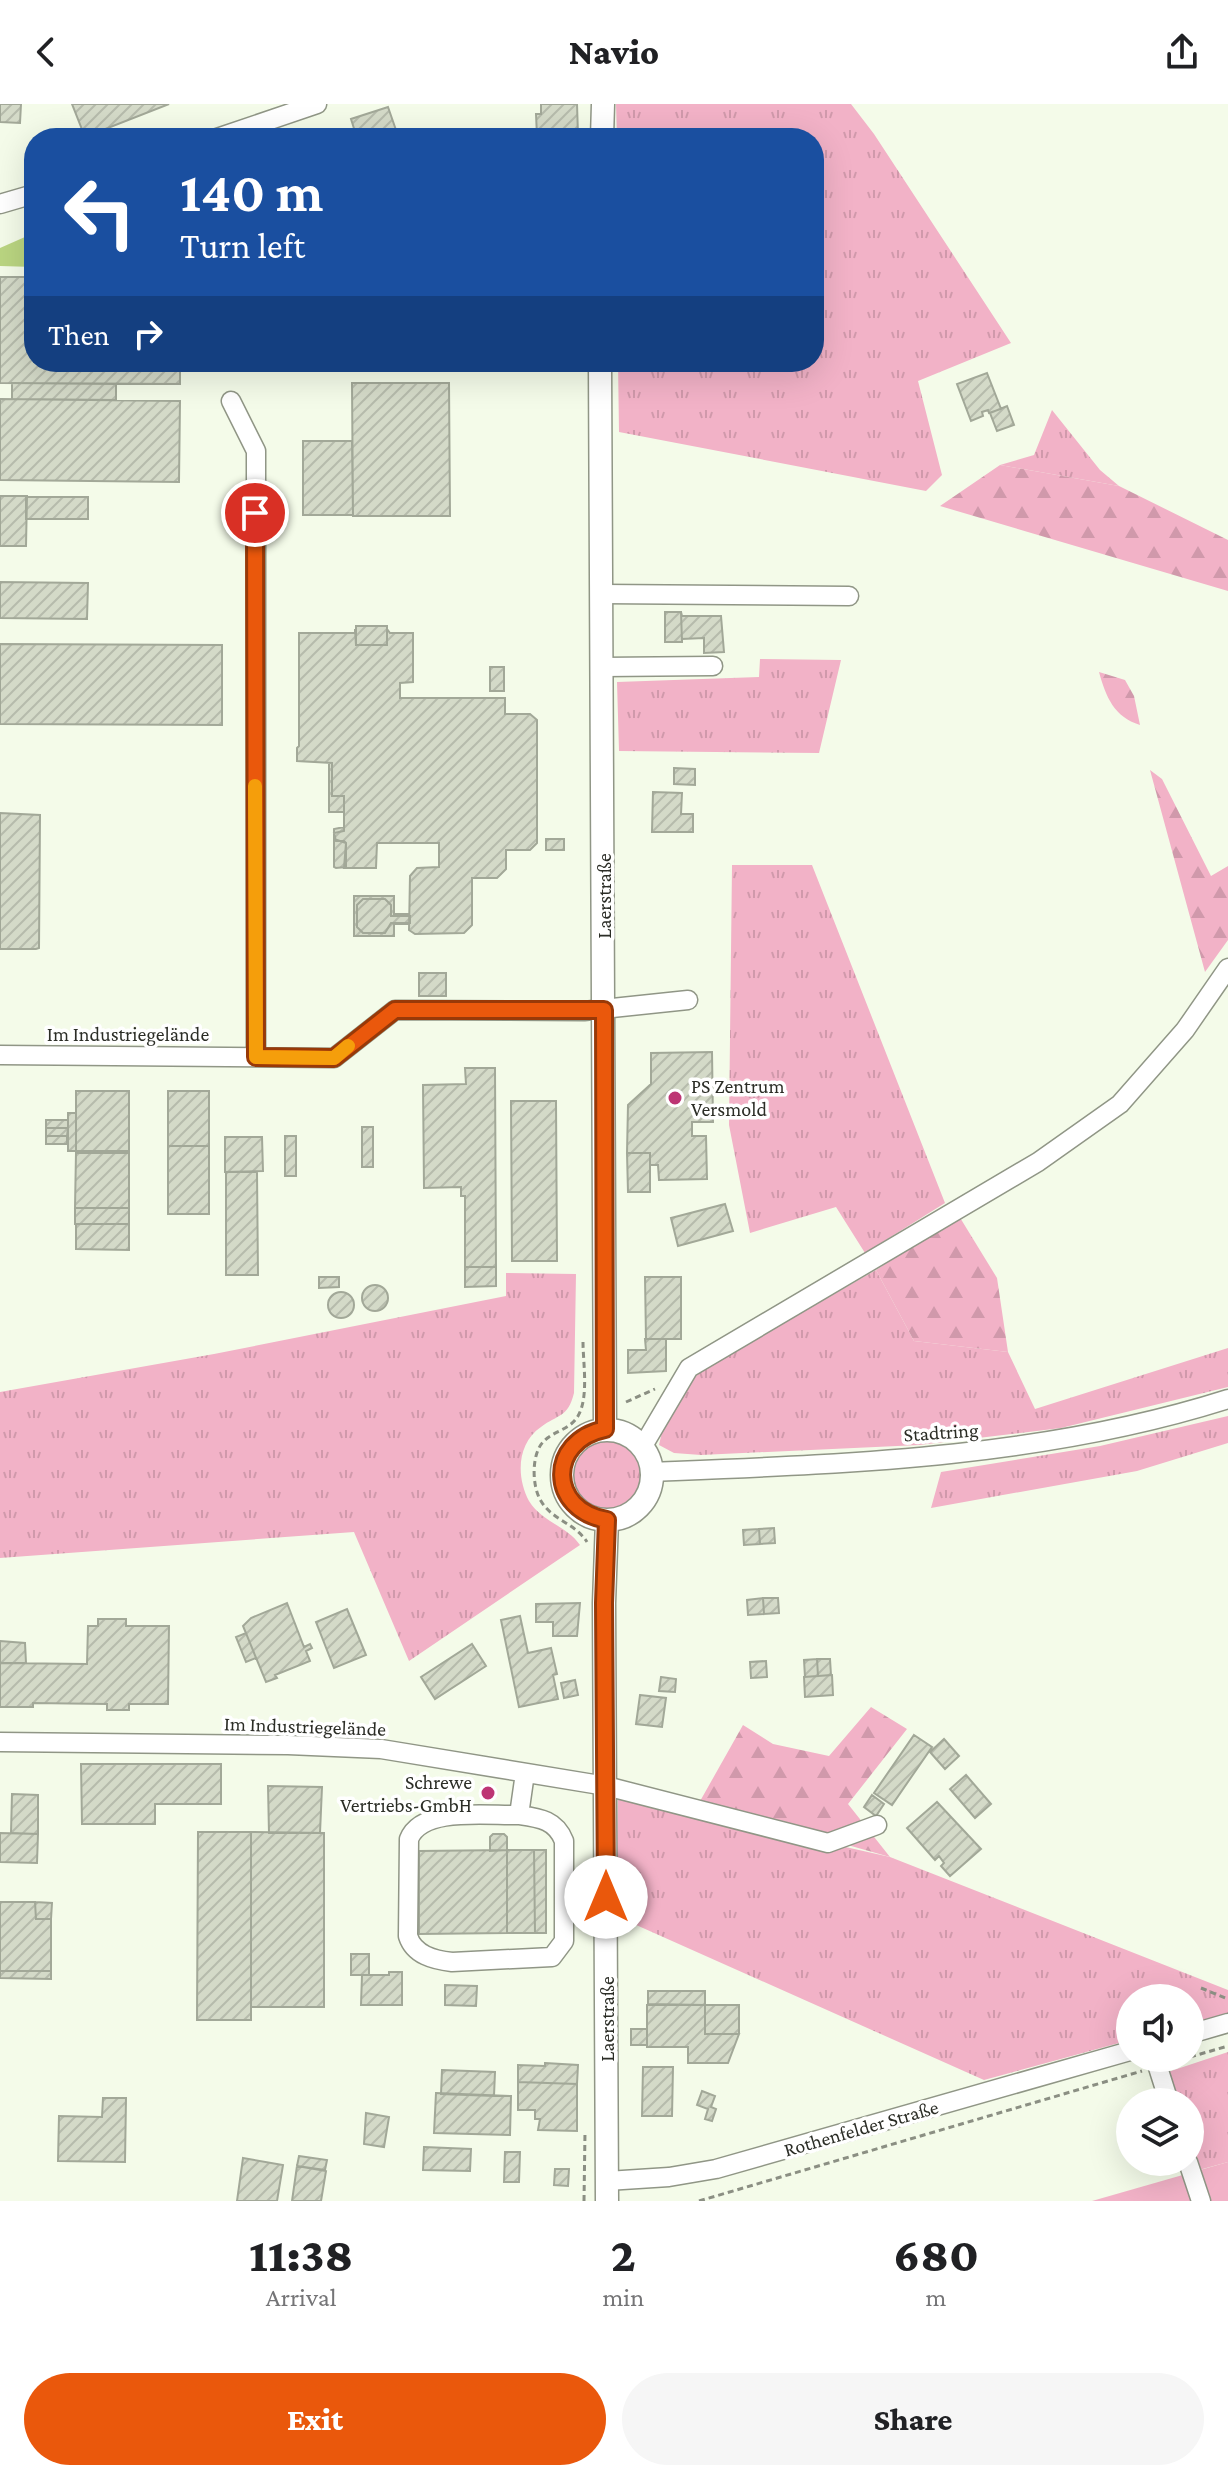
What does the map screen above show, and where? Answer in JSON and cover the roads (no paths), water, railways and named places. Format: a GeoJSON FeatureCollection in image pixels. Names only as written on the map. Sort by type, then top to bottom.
{"type":"FeatureCollection","features":[{"type":"Feature","properties":{"kind":"main road"},"geometry":{"type":"LineString","coordinates":[[602,128],[603,104]]}},
{"type":"Feature","properties":{"kind":"main road","name":"Laerstraße"},"geometry":{"type":"LineString","coordinates":[[600,372],[605,1429]]}},
{"type":"Feature","properties":{"kind":"main road"},"geometry":{"type":"LineString","coordinates":[[605,1429],[627,1434],[643,1446],[651,1460],[653,1472],[648,1494],[639,1507],[624,1517],[607,1520],[582,1513],[566,1493],[562,1481],[567,1453],[577,1441],[590,1432],[605,1429]]}},
{"type":"Feature","properties":{"kind":"main road","name":"Laerstraße"},"geometry":{"type":"LineString","coordinates":[[607,1520],[604,1603],[607,2191]]}},
{"type":"Feature","properties":{"kind":"street"},"geometry":{"type":"LineString","coordinates":[[246,128],[317,104]]}},
{"type":"Feature","properties":{"kind":"street"},"geometry":{"type":"LineString","coordinates":[[0,204],[24,197]]}},
{"type":"Feature","properties":{"kind":"street"},"geometry":{"type":"LineString","coordinates":[[231,401],[256,451],[256,1057]]}},
{"type":"Feature","properties":{"kind":"street"},"geometry":{"type":"LineString","coordinates":[[602,594],[849,596]]}},
{"type":"Feature","properties":{"kind":"street"},"geometry":{"type":"LineString","coordinates":[[602,667],[713,666]]}},
{"type":"Feature","properties":{"kind":"street"},"geometry":{"type":"LineString","coordinates":[[643,1446],[689,1368],[1038,1162],[1120,1104],[1185,1030],[1228,968]]}},
{"type":"Feature","properties":{"kind":"street"},"geometry":{"type":"LineString","coordinates":[[604,1010],[688,1000]]}},
{"type":"Feature","properties":{"kind":"street","name":"Im Industriegelände"},"geometry":{"type":"LineString","coordinates":[[0,1055],[334,1058],[395,1010],[604,1010]]}},
{"type":"Feature","properties":{"kind":"street","name":"Stadtring"},"geometry":{"type":"LineString","coordinates":[[653,1472],[980,1452],[1156,1422],[1228,1399]]}},
{"type":"Feature","properties":{"kind":"street","name":"Im Industriegelände"},"geometry":{"type":"LineString","coordinates":[[0,1742],[381,1749],[606,1786],[828,1843],[877,1825]]}},
{"type":"Feature","properties":{"kind":"street"},"geometry":{"type":"LineString","coordinates":[[519,1815],[525,1773]]}},
{"type":"Feature","properties":{"kind":"street"},"geometry":{"type":"LineString","coordinates":[[519,1815],[541,1818],[551,1823],[560,1830],[564,1841],[564,1941],[558,1952],[552,1957],[452,1962],[439,1961],[418,1951],[408,1936],[409,1839],[412,1832],[428,1820],[442,1816],[519,1815]]}},
{"type":"Feature","properties":{"kind":"street"},"geometry":{"type":"LineString","coordinates":[[1204,2030],[1228,2023]]}},
{"type":"Feature","properties":{"kind":"street","name":"Rothenfelder Straße"},"geometry":{"type":"LineString","coordinates":[[607,2191],[716,2169],[1116,2055]]}},
{"type":"Feature","properties":{"kind":"street"},"geometry":{"type":"LineString","coordinates":[[1193,2176],[1201,2201]]}},
{"type":"Feature","properties":{"kind":"place","name":"PS Zentrum Versmold"},"geometry":{"type":"Point","coordinates":[675,1098]}},
{"type":"Feature","properties":{"kind":"place","name":"Schrewe Vertriebs-GmbH"},"geometry":{"type":"Point","coordinates":[488,1793]}}]}
